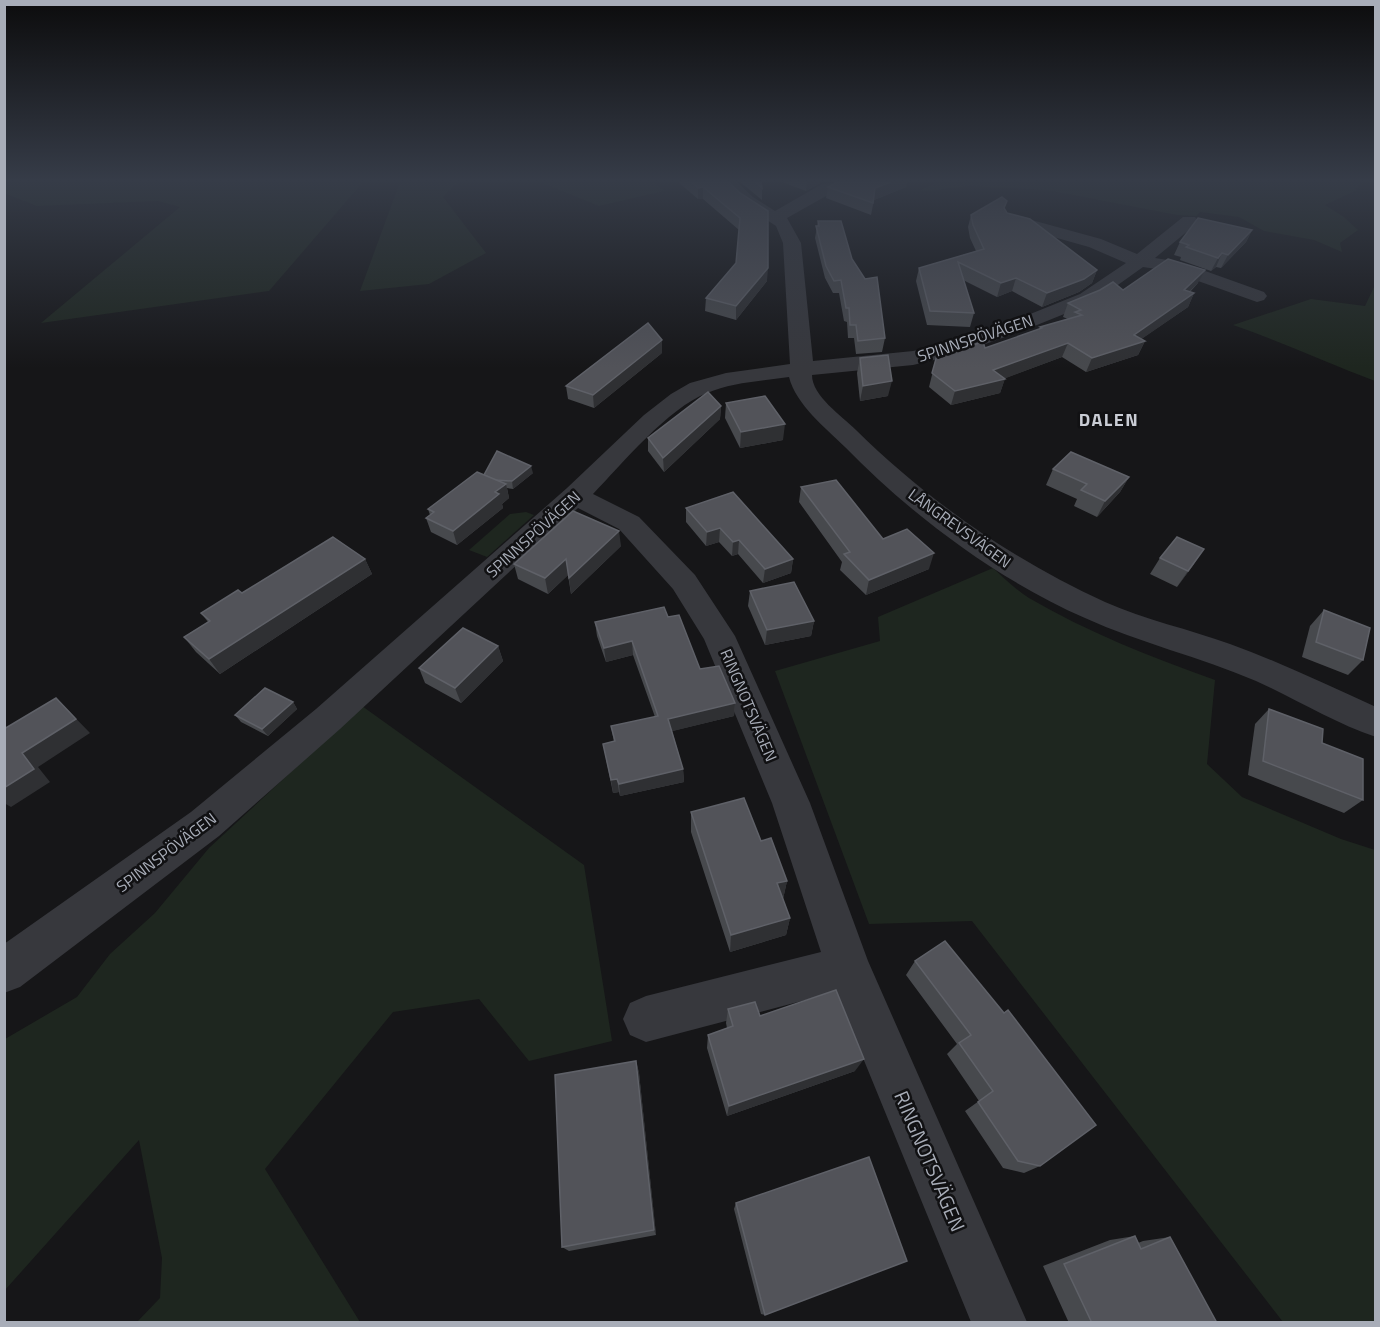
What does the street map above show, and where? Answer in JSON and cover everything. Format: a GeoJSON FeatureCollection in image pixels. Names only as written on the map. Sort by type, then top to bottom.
{"type":"FeatureCollection","features":[{"type":"Feature","properties":{"kind":"street","name":"LÅNGREVSVÄGEN"},"geometry":{"type":"LineString","coordinates":[[792,244],[803,387],[858,447],[902,486],[979,545],[1020,571],[1097,611],[1258,668],[1376,723]]}},
{"type":"Feature","properties":{"kind":"street"},"geometry":{"type":"LineString","coordinates":[[1097,244],[1138,261],[1173,266],[1257,297]]}},
{"type":"Feature","properties":{"kind":"street","name":"SPINNSPÖVÄGEN"},"geometry":{"type":"LineString","coordinates":[[4,971],[205,824],[328,719],[575,496],[652,420],[689,393],[734,378],[801,369],[887,362],[947,350],[1087,298],[1160,244]]}},
{"type":"Feature","properties":{"kind":"street","name":"RINGNOTSVÄGEN"},"geometry":{"type":"LineString","coordinates":[[575,496],[629,523],[684,582],[719,636],[791,804],[848,967],[999,1323]]}},
{"type":"Feature","properties":{"kind":"street"},"geometry":{"type":"LineString","coordinates":[[646,1019],[848,967]]}},
{"type":"Feature","properties":{"kind":"shaded area"},"geometry":{"type":"Polygon","coordinates":[[[136,244],[310,244],[269,291],[41,323],[136,244]]]}},
{"type":"Feature","properties":{"kind":"shaded area"},"geometry":{"type":"Polygon","coordinates":[[[377,244],[479,244],[486,253],[429,284],[360,291],[377,244]]]}},
{"type":"Feature","properties":{"kind":"shaded area"},"geometry":{"type":"Polygon","coordinates":[[[1323,244],[1340,244],[1342,252],[1323,244]]]}},
{"type":"Feature","properties":{"kind":"shaded area"},"geometry":{"type":"Polygon","coordinates":[[[1375,285],[1375,381],[1233,325],[1311,299],[1365,306],[1375,285]]]}},
{"type":"Feature","properties":{"kind":"shaded area"},"geometry":{"type":"Polygon","coordinates":[[[526,512],[534,515],[487,557],[469,550],[510,514],[526,512]]]}},
{"type":"Feature","properties":{"kind":"shaded area"},"geometry":{"type":"Polygon","coordinates":[[[993,568],[1024,595],[1074,622],[1143,653],[1215,680],[1207,764],[1242,797],[1341,839],[1375,850],[1375,1322],[1283,1322],[972,921],[869,924],[775,671],[880,641],[878,617],[993,568]]]}},
{"type":"Feature","properties":{"kind":"shaded area"},"geometry":{"type":"Polygon","coordinates":[[[362,706],[584,865],[612,1041],[529,1061],[479,999],[393,1012],[265,1169],[360,1322],[137,1322],[160,1298],[162,1258],[139,1140],[5,1290],[5,1039],[77,997],[110,954],[155,913],[209,848],[362,706]]]}},
{"type":"Feature","properties":{"kind":"building"},"geometry":{"type":"Polygon","coordinates":[[[738,244],[768,244],[768,268],[736,306],[706,298],[736,263],[738,244]]]}},
{"type":"Feature","properties":{"kind":"building"},"geometry":{"type":"Polygon","coordinates":[[[820,244],[848,244],[852,259],[865,279],[877,277],[885,338],[858,341],[856,325],[850,325],[849,308],[846,308],[841,280],[834,281],[826,266],[820,244]]]}},
{"type":"Feature","properties":{"kind":"building"},"geometry":{"type":"Polygon","coordinates":[[[982,244],[1063,244],[1097,270],[1084,279],[1047,293],[1016,278],[1001,283],[958,262],[974,313],[930,311],[919,268],[984,249],[982,244]]]}},
{"type":"Feature","properties":{"kind":"building"},"geometry":{"type":"Polygon","coordinates":[[[1186,244],[1239,244],[1228,255],[1222,253],[1218,258],[1186,247],[1189,245],[1186,244]]]}},
{"type":"Feature","properties":{"kind":"building"},"geometry":{"type":"Polygon","coordinates":[[[1168,259],[1205,270],[1184,290],[1194,293],[1134,335],[1145,341],[1092,358],[1068,343],[993,370],[1005,379],[955,391],[932,373],[937,355],[983,342],[985,348],[1042,328],[1040,327],[1082,315],[1075,312],[1081,310],[1068,303],[1113,282],[1123,290],[1168,259]]]}},
{"type":"Feature","properties":{"kind":"building"},"geometry":{"type":"Polygon","coordinates":[[[648,323],[662,340],[593,395],[566,386],[648,323]]]}},
{"type":"Feature","properties":{"kind":"building"},"geometry":{"type":"Polygon","coordinates":[[[888,355],[892,381],[863,386],[860,358],[888,355]]]}},
{"type":"Feature","properties":{"kind":"building"},"geometry":{"type":"Polygon","coordinates":[[[708,392],[721,406],[663,458],[648,438],[708,392]]]}},
{"type":"Feature","properties":{"kind":"building"},"geometry":{"type":"Polygon","coordinates":[[[765,396],[785,424],[741,432],[726,403],[765,396]]]}},
{"type":"Feature","properties":{"kind":"building"},"geometry":{"type":"Polygon","coordinates":[[[497,451],[531,466],[512,481],[495,480],[484,475],[497,451]]]}},
{"type":"Feature","properties":{"kind":"building"},"geometry":{"type":"Polygon","coordinates":[[[1071,452],[1129,477],[1105,501],[1081,490],[1087,484],[1053,469],[1071,452]]]}},
{"type":"Feature","properties":{"kind":"building"},"geometry":{"type":"Polygon","coordinates":[[[477,472],[506,484],[495,492],[499,494],[453,531],[426,518],[434,512],[428,509],[477,472]]]}},
{"type":"Feature","properties":{"kind":"building"},"geometry":{"type":"Polygon","coordinates":[[[836,480],[883,539],[907,529],[934,553],[869,580],[844,554],[850,552],[801,487],[836,480]]]}},
{"type":"Feature","properties":{"kind":"building"},"geometry":{"type":"Polygon","coordinates":[[[733,492],[793,559],[765,569],[739,540],[733,542],[720,528],[707,532],[686,508],[733,492]]]}},
{"type":"Feature","properties":{"kind":"building"},"geometry":{"type":"Polygon","coordinates":[[[573,511],[619,531],[569,578],[566,559],[545,578],[514,564],[573,511]]]}},
{"type":"Feature","properties":{"kind":"building"},"geometry":{"type":"Polygon","coordinates":[[[333,537],[365,559],[209,659],[184,637],[210,621],[201,613],[238,590],[242,593],[333,537]]]}},
{"type":"Feature","properties":{"kind":"building"},"geometry":{"type":"Polygon","coordinates":[[[1177,537],[1204,549],[1188,571],[1160,558],[1177,537]]]}},
{"type":"Feature","properties":{"kind":"building"},"geometry":{"type":"Polygon","coordinates":[[[794,582],[814,621],[767,630],[750,591],[794,582]]]}},
{"type":"Feature","properties":{"kind":"building"},"geometry":{"type":"Polygon","coordinates":[[[664,607],[668,617],[679,615],[700,669],[719,666],[735,703],[668,719],[683,769],[619,784],[617,779],[611,780],[603,744],[615,741],[611,726],[658,716],[632,641],[604,648],[595,622],[664,607]]]}},
{"type":"Feature","properties":{"kind":"building"},"geometry":{"type":"Polygon","coordinates":[[[1324,610],[1370,628],[1363,660],[1316,642],[1324,610]]]}},
{"type":"Feature","properties":{"kind":"building"},"geometry":{"type":"Polygon","coordinates":[[[463,628],[498,646],[455,688],[419,668],[463,628]]]}},
{"type":"Feature","properties":{"kind":"building"},"geometry":{"type":"Polygon","coordinates":[[[265,688],[293,702],[262,729],[235,715],[265,688]]]}},
{"type":"Feature","properties":{"kind":"building"},"geometry":{"type":"Polygon","coordinates":[[[56,698],[76,719],[22,753],[34,769],[4,788],[4,729],[56,698]]]}},
{"type":"Feature","properties":{"kind":"building"},"geometry":{"type":"Polygon","coordinates":[[[1269,709],[1323,729],[1322,743],[1363,759],[1363,800],[1263,761],[1269,709]]]}},
{"type":"Feature","properties":{"kind":"building"},"geometry":{"type":"Polygon","coordinates":[[[744,798],[761,841],[771,838],[787,881],[777,883],[790,918],[731,935],[691,812],[744,798]]]}},
{"type":"Feature","properties":{"kind":"building"},"geometry":{"type":"Polygon","coordinates":[[[945,941],[1004,1013],[1008,1010],[1096,1125],[1040,1166],[1018,1161],[978,1102],[993,1091],[959,1043],[971,1035],[915,961],[945,941]]]}},
{"type":"Feature","properties":{"kind":"building"},"geometry":{"type":"Polygon","coordinates":[[[836,990],[864,1059],[729,1106],[708,1035],[733,1026],[728,1009],[755,1002],[760,1016],[836,990]]]}},
{"type":"Feature","properties":{"kind":"building"},"geometry":{"type":"Polygon","coordinates":[[[636,1061],[654,1230],[562,1247],[555,1075],[636,1061]]]}},
{"type":"Feature","properties":{"kind":"building"},"geometry":{"type":"Polygon","coordinates":[[[869,1157],[907,1261],[765,1315],[736,1203],[869,1157]]]}},
{"type":"Feature","properties":{"kind":"building"},"geometry":{"type":"Polygon","coordinates":[[[1135,1236],[1141,1249],[1170,1237],[1217,1323],[1092,1323],[1064,1264],[1135,1236]]]}},
{"type":"Feature","properties":{"kind":"district","name":"DALEN"},"geometry":{"type":"Point","coordinates":[1109,419]}}]}
